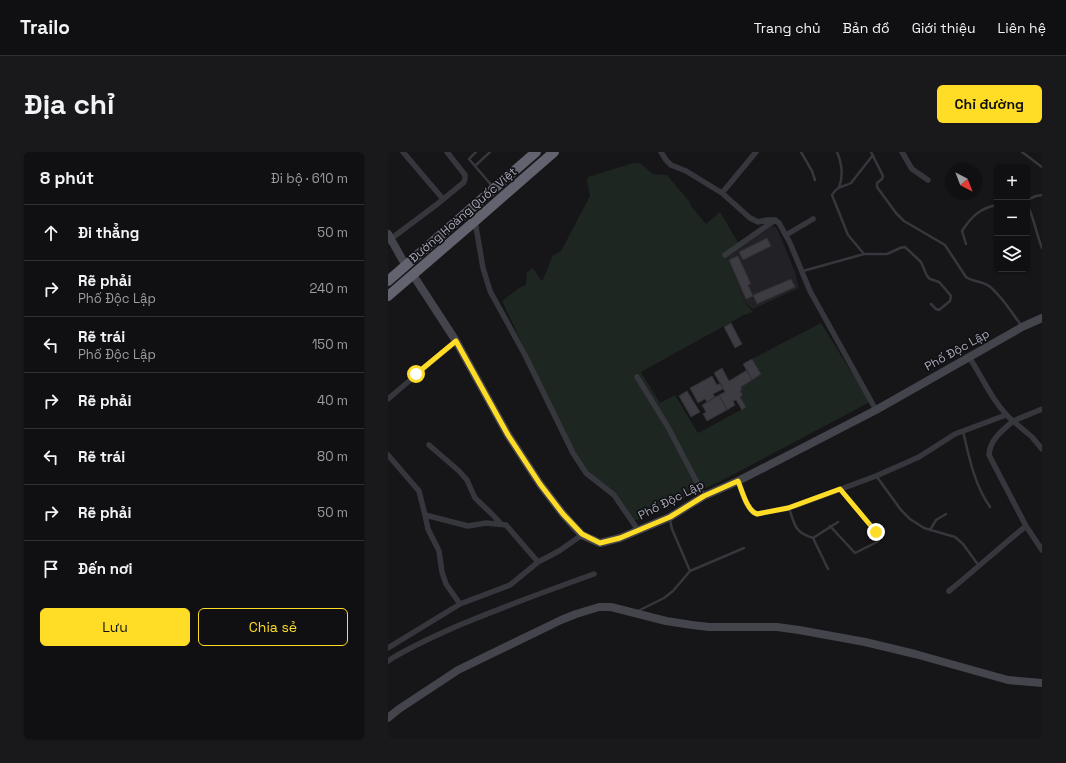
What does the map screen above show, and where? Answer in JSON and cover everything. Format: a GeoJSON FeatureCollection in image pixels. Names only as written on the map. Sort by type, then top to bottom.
{"type":"FeatureCollection","features":[{"type":"Feature","properties":{"kind":"highway","name":"Đường Hoàng Quốc Việt"},"geometry":{"type":"LineString","coordinates":[[388,281],[536,152]]}},
{"type":"Feature","properties":{"kind":"highway","name":"Đường Hoàng Quốc Việt"},"geometry":{"type":"LineString","coordinates":[[388,296],[554,152]]}},
{"type":"Feature","properties":{"kind":"street"},"geometry":{"type":"LineString","coordinates":[[403,152],[443,199]]}},
{"type":"Feature","properties":{"kind":"street"},"geometry":{"type":"LineString","coordinates":[[406,266],[389,238],[464,182],[465,175],[448,152]]}},
{"type":"Feature","properties":{"kind":"street"},"geometry":{"type":"LineString","coordinates":[[661,152],[671,165],[686,171],[722,193],[750,218],[758,222],[775,220],[779,223],[786,235],[810,290],[876,410]]}},
{"type":"Feature","properties":{"kind":"street"},"geometry":{"type":"LineString","coordinates":[[722,193],[756,152]]}},
{"type":"Feature","properties":{"kind":"street"},"geometry":{"type":"LineString","coordinates":[[902,152],[912,169],[928,180]]}},
{"type":"Feature","properties":{"kind":"street"},"geometry":{"type":"LineString","coordinates":[[786,235],[813,219]]}},
{"type":"Feature","properties":{"kind":"street"},"geometry":{"type":"LineString","coordinates":[[725,255],[775,220]]}},
{"type":"Feature","properties":{"kind":"street"},"geometry":{"type":"LineString","coordinates":[[475,221],[483,268],[490,291],[525,356],[573,453],[586,473],[614,495],[638,530]]}},
{"type":"Feature","properties":{"kind":"street","name":"Phố Độc Lập"},"geometry":{"type":"LineString","coordinates":[[413,275],[456,341],[508,435],[540,484],[563,514],[582,534],[600,543],[620,538],[670,517],[704,496],[738,481],[876,410],[1022,327],[1042,318]]}},
{"type":"Feature","properties":{"kind":"street"},"geometry":{"type":"LineString","coordinates":[[388,399],[456,341]]}},
{"type":"Feature","properties":{"kind":"street"},"geometry":{"type":"LineString","coordinates":[[969,358],[1005,413],[1032,437],[1042,449]]}},
{"type":"Feature","properties":{"kind":"street"},"geometry":{"type":"LineString","coordinates":[[637,377],[668,427],[704,496]]}},
{"type":"Feature","properties":{"kind":"street"},"geometry":{"type":"LineString","coordinates":[[1042,409],[1013,421],[990,444],[989,455],[1026,526],[1042,550]]}},
{"type":"Feature","properties":{"kind":"street"},"geometry":{"type":"LineString","coordinates":[[738,481],[748,505],[754,513],[757,514],[788,508],[876,476],[920,458],[955,434],[1005,413]]}},
{"type":"Feature","properties":{"kind":"street"},"geometry":{"type":"LineString","coordinates":[[429,445],[463,475],[467,480],[475,498],[501,524]]}},
{"type":"Feature","properties":{"kind":"street"},"geometry":{"type":"LineString","coordinates":[[388,455],[419,491],[428,529],[439,551],[442,572],[446,584],[460,604]]}},
{"type":"Feature","properties":{"kind":"street"},"geometry":{"type":"LineString","coordinates":[[425,515],[468,526],[501,524],[508,527],[538,562]]}},
{"type":"Feature","properties":{"kind":"street"},"geometry":{"type":"LineString","coordinates":[[949,591],[1026,526]]}},
{"type":"Feature","properties":{"kind":"street"},"geometry":{"type":"LineString","coordinates":[[388,648],[460,604],[510,585],[538,562],[559,551],[582,534]]}},
{"type":"Feature","properties":{"kind":"street"},"geometry":{"type":"LineString","coordinates":[[388,661],[439,634],[530,597],[594,574]]}},
{"type":"Feature","properties":{"kind":"street"},"geometry":{"type":"LineString","coordinates":[[388,718],[398,709],[458,670],[561,620],[599,607],[611,607],[666,621],[709,627],[778,627],[800,630],[865,642],[908,652],[958,665],[989,676],[1008,680],[1042,683]]}},
{"type":"Feature","properties":{"kind":"lane"},"geometry":{"type":"LineString","coordinates":[[476,152],[469,159],[495,189]]}},
{"type":"Feature","properties":{"kind":"lane"},"geometry":{"type":"LineString","coordinates":[[475,166],[490,152]]}},
{"type":"Feature","properties":{"kind":"lane"},"geometry":{"type":"LineString","coordinates":[[801,152],[812,171],[815,180]]}},
{"type":"Feature","properties":{"kind":"lane"},"geometry":{"type":"LineString","coordinates":[[837,152],[841,161],[842,180],[839,187],[832,194],[833,200],[848,235],[864,254]]}},
{"type":"Feature","properties":{"kind":"lane"},"geometry":{"type":"LineString","coordinates":[[1022,152],[1042,166]]}},
{"type":"Feature","properties":{"kind":"lane"},"geometry":{"type":"LineString","coordinates":[[839,187],[851,183],[872,154],[883,176],[877,183],[877,187],[896,213],[904,221],[945,245],[966,277],[970,280],[984,283],[990,287],[1022,327]]}},
{"type":"Feature","properties":{"kind":"lane"},"geometry":{"type":"LineString","coordinates":[[1030,199],[1042,195]]}},
{"type":"Feature","properties":{"kind":"lane"},"geometry":{"type":"LineString","coordinates":[[966,244],[962,231],[969,221],[986,207],[994,206]]}},
{"type":"Feature","properties":{"kind":"lane"},"geometry":{"type":"LineString","coordinates":[[1030,212],[1042,248]]}},
{"type":"Feature","properties":{"kind":"lane"},"geometry":{"type":"LineString","coordinates":[[802,271],[864,254],[887,254],[905,247],[921,262],[927,276],[930,279],[939,282],[951,296],[950,301],[939,310],[931,304]]}},
{"type":"Feature","properties":{"kind":"lane"},"geometry":{"type":"LineString","coordinates":[[963,430],[976,482],[990,507]]}},
{"type":"Feature","properties":{"kind":"lane"},"geometry":{"type":"LineString","coordinates":[[876,476],[901,510],[910,519],[924,528],[955,537],[963,544],[980,566]]}},
{"type":"Feature","properties":{"kind":"lane"},"geometry":{"type":"LineString","coordinates":[[830,526],[855,553],[879,540],[876,532],[840,489]]}},
{"type":"Feature","properties":{"kind":"lane"},"geometry":{"type":"LineString","coordinates":[[788,508],[796,529],[802,535],[813,538],[828,569]]}},
{"type":"Feature","properties":{"kind":"lane"},"geometry":{"type":"LineString","coordinates":[[930,530],[936,520],[946,514]]}},
{"type":"Feature","properties":{"kind":"lane"},"geometry":{"type":"LineString","coordinates":[[670,517],[672,529],[690,571]]}},
{"type":"Feature","properties":{"kind":"lane"},"geometry":{"type":"LineString","coordinates":[[813,538],[838,522]]}},
{"type":"Feature","properties":{"kind":"lane"},"geometry":{"type":"LineString","coordinates":[[634,613],[664,598],[690,571],[744,548]]}},
{"type":"Feature","properties":{"kind":"shaded area"},"geometry":{"type":"Polygon","coordinates":[[[633,163],[640,163],[653,174],[667,175],[706,224],[720,212],[739,244],[726,256],[745,303],[753,312],[744,315],[641,372],[660,403],[675,395],[698,433],[746,407],[740,397],[743,395],[740,391],[742,390],[741,387],[761,374],[752,359],[821,323],[870,402],[721,481],[634,521],[616,494],[588,473],[579,459],[555,413],[502,301],[519,288],[526,285],[527,272],[533,268],[542,281],[552,256],[561,251],[590,196],[587,181],[588,177],[633,163]]]}},
{"type":"Feature","properties":{"kind":"shaded area"},"geometry":{"type":"Polygon","coordinates":[[[772,226],[776,227],[779,233],[795,272],[799,288],[753,309],[745,303],[725,256],[772,226]]]}},
{"type":"Feature","properties":{"kind":"building"},"geometry":{"type":"Polygon","coordinates":[[[767,238],[771,246],[743,260],[739,252],[767,238]]]}},
{"type":"Feature","properties":{"kind":"building"},"geometry":{"type":"Polygon","coordinates":[[[738,256],[751,284],[748,285],[753,296],[746,299],[729,260],[738,256]]]}},
{"type":"Feature","properties":{"kind":"building"},"geometry":{"type":"Polygon","coordinates":[[[791,279],[795,287],[757,304],[753,295],[791,279]]]}},
{"type":"Feature","properties":{"kind":"building"},"geometry":{"type":"Polygon","coordinates":[[[731,323],[742,344],[735,348],[724,327],[731,323]]]}},
{"type":"Feature","properties":{"kind":"building"},"geometry":{"type":"Polygon","coordinates":[[[752,359],[761,374],[752,380],[743,364],[752,359]]]}},
{"type":"Feature","properties":{"kind":"building"},"geometry":{"type":"Polygon","coordinates":[[[722,368],[729,381],[747,370],[752,380],[741,387],[742,390],[740,391],[743,395],[740,397],[746,407],[742,410],[736,400],[733,401],[735,405],[727,410],[719,395],[725,392],[714,373],[722,368]]]}},
{"type":"Feature","properties":{"kind":"building"},"geometry":{"type":"Polygon","coordinates":[[[712,376],[717,385],[721,383],[723,389],[713,394],[715,397],[707,402],[705,399],[698,403],[690,388],[712,376]]]}},
{"type":"Feature","properties":{"kind":"building"},"geometry":{"type":"Polygon","coordinates":[[[687,391],[700,412],[691,417],[679,396],[687,391]]]}},
{"type":"Feature","properties":{"kind":"building"},"geometry":{"type":"Polygon","coordinates":[[[719,395],[727,410],[707,421],[703,414],[706,412],[702,405],[719,395]]]}},
{"type":"Feature","properties":{"kind":"route"},"geometry":{"type":"LineString","coordinates":[[416,374],[456,341],[508,435],[540,484],[563,514],[582,534],[600,543],[620,538],[670,517],[704,496],[738,481],[750,508],[757,514],[788,508],[840,489],[876,532]]}}]}
